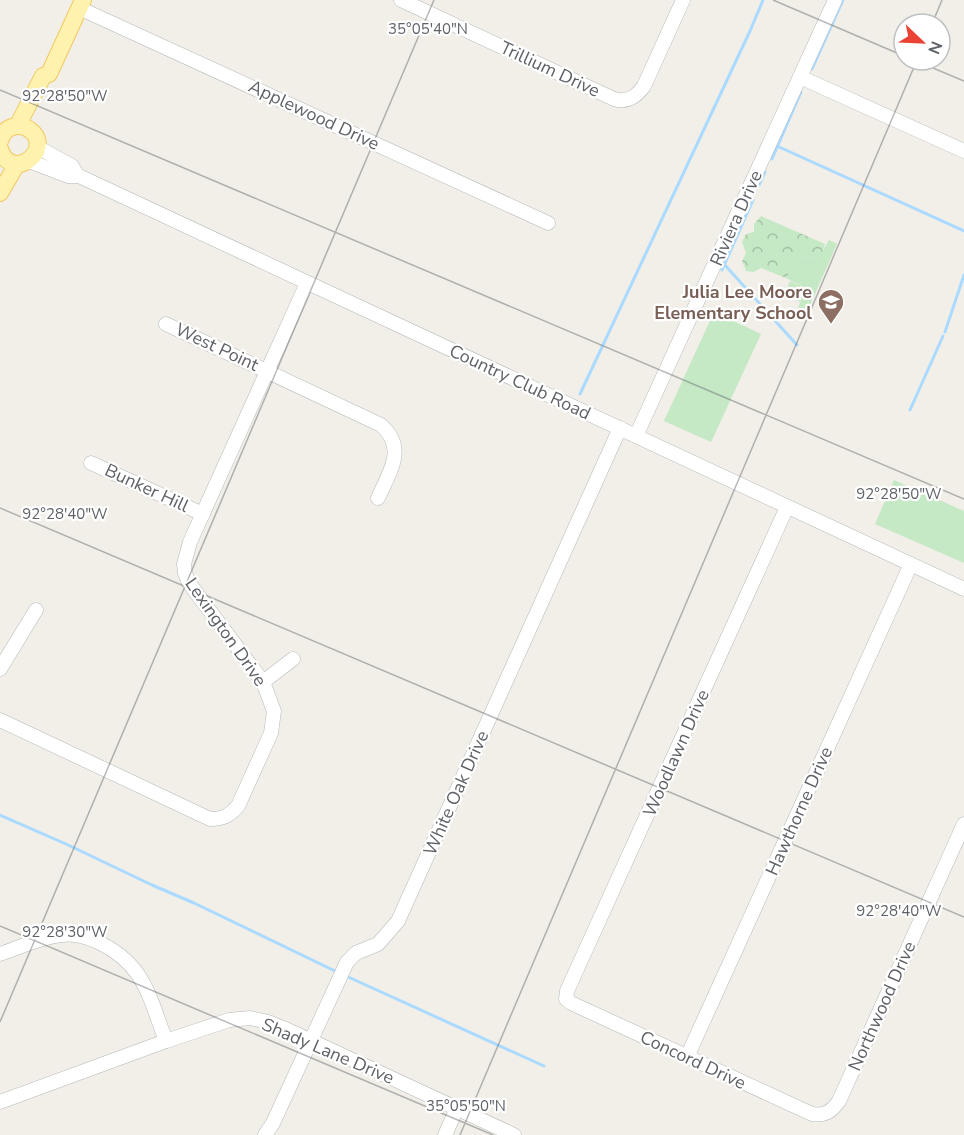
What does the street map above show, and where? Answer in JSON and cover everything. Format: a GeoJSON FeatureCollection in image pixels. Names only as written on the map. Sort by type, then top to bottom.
{"type":"FeatureCollection","features":[{"type":"Feature","properties":{"kind":"main road"},"geometry":{"type":"LineString","coordinates":[[0,193],[13,145],[43,76],[49,74],[81,4]]}},
{"type":"Feature","properties":{"kind":"street","name":"Trillium Drive"},"geometry":{"type":"LineString","coordinates":[[401,0],[614,99],[625,100],[635,97],[646,83],[683,0]]}},
{"type":"Feature","properties":{"kind":"street","name":"Riviera Drive"},"geometry":{"type":"LineString","coordinates":[[636,436],[835,0]]}},
{"type":"Feature","properties":{"kind":"street","name":"Applewood Drive"},"geometry":{"type":"LineString","coordinates":[[81,4],[548,223]]}},
{"type":"Feature","properties":{"kind":"street"},"geometry":{"type":"LineString","coordinates":[[800,77],[964,151]]}},
{"type":"Feature","properties":{"kind":"street","name":"Country Club Road"},"geometry":{"type":"LineString","coordinates":[[13,145],[68,176],[77,175],[964,589]]}},
{"type":"Feature","properties":{"kind":"street","name":"Lexington Drive"},"geometry":{"type":"LineString","coordinates":[[0,720],[198,815],[210,819],[222,819],[238,806],[271,733],[274,711],[263,682],[195,594],[185,573],[186,554],[307,283]]}},
{"type":"Feature","properties":{"kind":"street","name":"West Point"},"geometry":{"type":"LineString","coordinates":[[166,324],[268,370],[374,422],[387,431],[396,449],[394,462],[378,498]]}},
{"type":"Feature","properties":{"kind":"street","name":"White Oak Drive"},"geometry":{"type":"LineString","coordinates":[[265,1135],[273,1124],[346,962],[356,953],[378,944],[398,921],[620,428]]}},
{"type":"Feature","properties":{"kind":"street","name":"Bunker Hill"},"geometry":{"type":"LineString","coordinates":[[91,463],[203,514]]}},
{"type":"Feature","properties":{"kind":"street","name":"Woodlawn Drive"},"geometry":{"type":"LineString","coordinates":[[566,999],[567,991],[787,507]]}},
{"type":"Feature","properties":{"kind":"street","name":"Hawthorne Drive"},"geometry":{"type":"LineString","coordinates":[[687,1057],[911,564]]}},
{"type":"Feature","properties":{"kind":"street"},"geometry":{"type":"LineString","coordinates":[[0,669],[36,610]]}},
{"type":"Feature","properties":{"kind":"street"},"geometry":{"type":"LineString","coordinates":[[263,682],[293,659]]}},
{"type":"Feature","properties":{"kind":"street","name":"Northwood Drive"},"geometry":{"type":"LineString","coordinates":[[822,1115],[832,1111],[839,1101],[964,824]]}},
{"type":"Feature","properties":{"kind":"street"},"geometry":{"type":"LineString","coordinates":[[0,954],[50,936],[65,934],[91,940],[112,949],[137,971],[166,1041]]}},
{"type":"Feature","properties":{"kind":"street","name":"Concord Drive"},"geometry":{"type":"LineString","coordinates":[[566,999],[812,1114],[822,1115]]}},
{"type":"Feature","properties":{"kind":"street","name":"Shady Lane Drive"},"geometry":{"type":"LineString","coordinates":[[0,1102],[166,1041],[229,1020],[250,1018],[268,1022],[310,1040],[514,1135]]}},
{"type":"Feature","properties":{"kind":"street"},"geometry":{"type":"LineString","coordinates":[[445,1135],[457,1108]]}},
{"type":"Feature","properties":{"kind":"green space"},"geometry":{"type":"Polygon","coordinates":[[[761,216],[825,244],[820,257],[801,257],[786,278],[761,268],[754,272],[746,271],[742,261],[746,253],[742,242],[746,234],[754,232],[754,224],[761,216]]]}},
{"type":"Feature","properties":{"kind":"green space"},"geometry":{"type":"Polygon","coordinates":[[[829,240],[837,244],[807,312],[798,308],[806,288],[786,278],[801,257],[818,258],[829,240]]]}},
{"type":"Feature","properties":{"kind":"green space"},"geometry":{"type":"Polygon","coordinates":[[[790,281],[806,288],[800,302],[784,295],[790,281]]]}},
{"type":"Feature","properties":{"kind":"green space"},"geometry":{"type":"Polygon","coordinates":[[[714,312],[761,334],[711,442],[664,421],[714,312]]]}},
{"type":"Feature","properties":{"kind":"green space"},"geometry":{"type":"Polygon","coordinates":[[[894,480],[964,511],[964,563],[875,524],[894,480]]]}},
{"type":"Feature","properties":{"kind":"waterway"},"geometry":{"type":"LineString","coordinates":[[580,394],[763,0]]}},
{"type":"Feature","properties":{"kind":"waterway"},"geometry":{"type":"LineString","coordinates":[[812,69],[843,0]]}},
{"type":"Feature","properties":{"kind":"waterway"},"geometry":{"type":"LineString","coordinates":[[772,159],[801,92]]}},
{"type":"Feature","properties":{"kind":"waterway"},"geometry":{"type":"LineString","coordinates":[[777,146],[964,231]]}},
{"type":"Feature","properties":{"kind":"waterway"},"geometry":{"type":"LineString","coordinates":[[759,185],[765,172]]}},
{"type":"Feature","properties":{"kind":"waterway"},"geometry":{"type":"LineString","coordinates":[[722,270],[753,200]]}},
{"type":"Feature","properties":{"kind":"waterway"},"geometry":{"type":"LineString","coordinates":[[724,264],[797,345]]}},
{"type":"Feature","properties":{"kind":"waterway"},"geometry":{"type":"LineString","coordinates":[[945,332],[964,275]]}},
{"type":"Feature","properties":{"kind":"waterway"},"geometry":{"type":"LineString","coordinates":[[910,410],[943,336]]}},
{"type":"Feature","properties":{"kind":"waterway"},"geometry":{"type":"LineString","coordinates":[[0,815],[194,903],[335,971]]}},
{"type":"Feature","properties":{"kind":"waterway"},"geometry":{"type":"LineString","coordinates":[[346,976],[544,1066]]}},
{"type":"Feature","properties":{"kind":"place","name":"Julia Lee Moore Elementary School"},"geometry":{"type":"Point","coordinates":[831,325]}}]}
